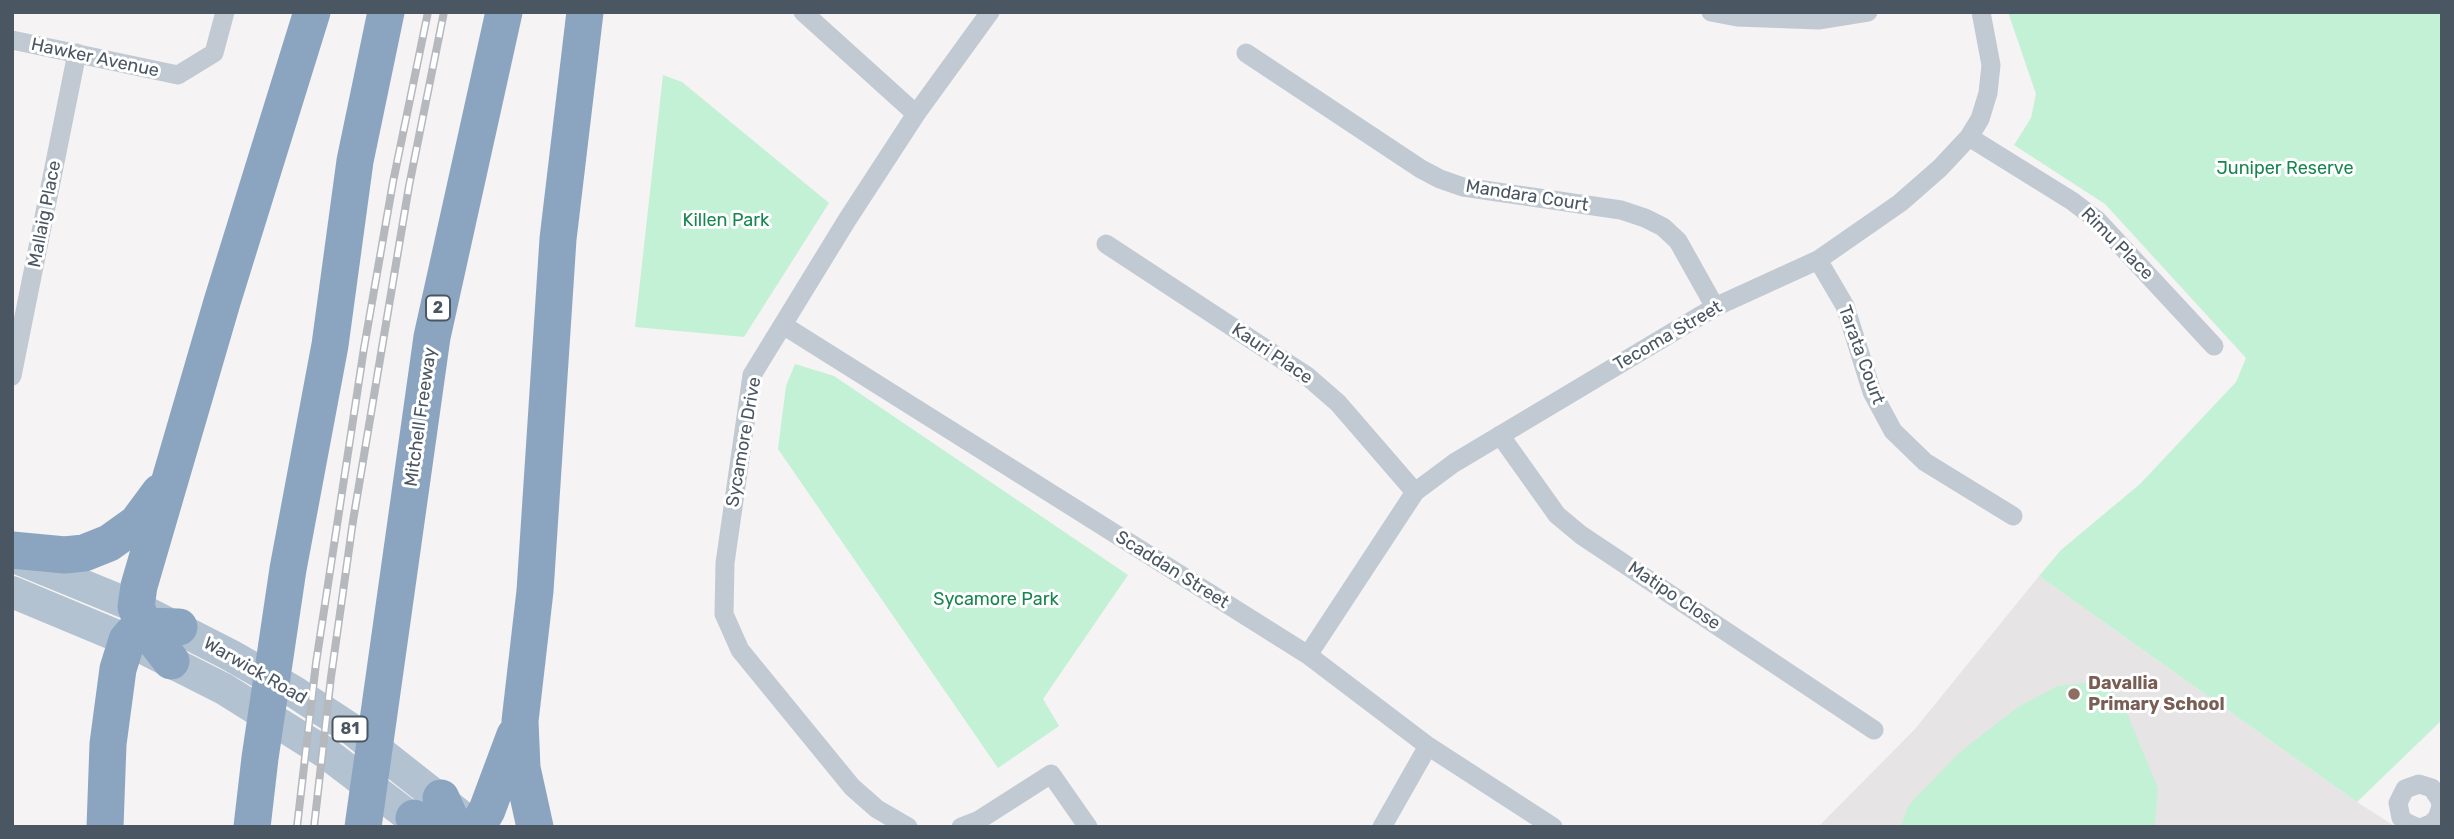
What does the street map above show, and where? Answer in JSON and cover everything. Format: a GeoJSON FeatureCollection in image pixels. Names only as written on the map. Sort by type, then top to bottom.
{"type":"FeatureCollection","features":[{"type":"Feature","properties":{"kind":"highway"},"geometry":{"type":"LineString","coordinates":[[105,827],[108,744],[118,669],[151,632],[139,586],[169,477],[312,12]]}},
{"type":"Feature","properties":{"kind":"highway"},"geometry":{"type":"LineString","coordinates":[[252,827],[288,569],[330,345],[355,161],[386,12]]}},
{"type":"Feature","properties":{"kind":"highway","name":"Mitchell Freeway"},"geometry":{"type":"LineString","coordinates":[[363,827],[432,337],[503,12]]}},
{"type":"Feature","properties":{"kind":"highway"},"geometry":{"type":"LineString","coordinates":[[536,827],[522,768],[520,721],[538,552],[558,239],[585,12]]}},
{"type":"Feature","properties":{"kind":"highway"},"geometry":{"type":"LineString","coordinates":[[12,550],[85,554],[110,543],[137,523],[169,477]]}},
{"type":"Feature","properties":{"kind":"highway"},"geometry":{"type":"LineString","coordinates":[[476,827],[487,810],[520,721]]}},
{"type":"Feature","properties":{"kind":"main road","name":"Warwick Road"},"geometry":{"type":"LineString","coordinates":[[12,556],[151,632],[224,690],[271,716],[427,817],[476,827]]}},
{"type":"Feature","properties":{"kind":"main road","name":"Warwick Road"},"geometry":{"type":"LineString","coordinates":[[12,593],[230,654],[351,729],[405,770],[427,817]]}},
{"type":"Feature","properties":{"kind":"street","name":"Hawker Avenue"},"geometry":{"type":"LineString","coordinates":[[12,40],[178,75],[214,53],[225,12]]}},
{"type":"Feature","properties":{"kind":"street"},"geometry":{"type":"LineString","coordinates":[[803,12],[916,114]]}},
{"type":"Feature","properties":{"kind":"street","name":"Sycamore Drive"},"geometry":{"type":"LineString","coordinates":[[908,827],[877,809],[852,788],[740,650],[724,614],[724,563],[752,376],[847,220],[916,114],[990,12]]}},
{"type":"Feature","properties":{"kind":"street"},"geometry":{"type":"LineString","coordinates":[[1711,12],[1737,17],[1818,20],[1868,12]]}},
{"type":"Feature","properties":{"kind":"street","name":"Tecoma Street"},"geometry":{"type":"LineString","coordinates":[[1308,655],[1415,492],[1454,463],[1715,307],[1818,260],[1900,203],[1940,168],[1969,138],[1980,119],[1988,93],[1991,65],[1981,12]]}},
{"type":"Feature","properties":{"kind":"street","name":"Mallaig Place"},"geometry":{"type":"LineString","coordinates":[[12,376],[77,52]]}},
{"type":"Feature","properties":{"kind":"street","name":"Mandara Court"},"geometry":{"type":"LineString","coordinates":[[1246,53],[1440,179],[1463,187],[1621,210],[1663,227],[1678,241],[1715,307]]}},
{"type":"Feature","properties":{"kind":"street","name":"Rimu Place"},"geometry":{"type":"LineString","coordinates":[[1969,138],[2072,201],[2097,220],[2214,346]]}},
{"type":"Feature","properties":{"kind":"street","name":"Kauri Place"},"geometry":{"type":"LineString","coordinates":[[1106,244],[1307,376],[1338,403],[1415,492]]}},
{"type":"Feature","properties":{"kind":"street","name":"Tarata Court"},"geometry":{"type":"LineString","coordinates":[[1818,260],[1845,306],[1872,392],[1893,431],[1925,462],[2013,516]]}},
{"type":"Feature","properties":{"kind":"street","name":"Scaddan Street"},"geometry":{"type":"LineString","coordinates":[[783,325],[1308,655],[1429,746],[1553,827]]}},
{"type":"Feature","properties":{"kind":"street","name":"Matipo Close"},"geometry":{"type":"LineString","coordinates":[[1500,435],[1557,515],[1581,535],[1874,730]]}},
{"type":"Feature","properties":{"kind":"street"},"geometry":{"type":"LineString","coordinates":[[1381,827],[1429,746]]}},
{"type":"Feature","properties":{"kind":"street"},"geometry":{"type":"LineString","coordinates":[[961,827],[979,820],[1051,774],[1088,827]]}},
{"type":"Feature","properties":{"kind":"street"},"geometry":{"type":"LineString","coordinates":[[2416,827],[2402,818],[2398,803],[2400,795],[2411,785],[2437,781],[2441,807],[2434,822]]}},
{"type":"Feature","properties":{"kind":"shaded area","name":"Davallia Primary School"},"geometry":{"type":"Polygon","coordinates":[[[2039,576],[2396,827],[1818,827],[1915,729],[2039,576]]]}},
{"type":"Feature","properties":{"kind":"green space","name":"Juniper Reserve"},"geometry":{"type":"Polygon","coordinates":[[[2008,12],[2442,12],[2442,720],[2357,802],[2039,576],[2061,550],[2140,484],[2236,382],[2246,358],[2105,204],[2014,145],[2031,118],[2036,94],[2008,12]]]}},
{"type":"Feature","properties":{"kind":"green space","name":"Killen Park"},"geometry":{"type":"Polygon","coordinates":[[[663,75],[682,82],[829,203],[744,337],[635,327],[663,75]]]}},
{"type":"Feature","properties":{"kind":"green space","name":"Sycamore Park"},"geometry":{"type":"Polygon","coordinates":[[[795,364],[834,376],[1128,575],[1043,699],[1059,726],[998,768],[778,449],[786,386],[795,364]]]}},
{"type":"Feature","properties":{"kind":"green space"},"geometry":{"type":"Polygon","coordinates":[[[2090,682],[2120,697],[2158,788],[2155,827],[1900,827],[1909,805],[1959,753],[2018,707],[2058,686],[2090,682]]]}},
{"type":"Feature","properties":{"kind":"railway"},"geometry":{"type":"LineString","coordinates":[[297,827],[316,663],[364,348],[393,182],[428,12]]}},
{"type":"Feature","properties":{"kind":"railway"},"geometry":{"type":"LineString","coordinates":[[314,827],[331,677],[353,521],[409,186],[444,12]]}},
{"type":"Feature","properties":{"kind":"place","name":"Davallia Primary School"},"geometry":{"type":"Point","coordinates":[2074,694]}}]}
